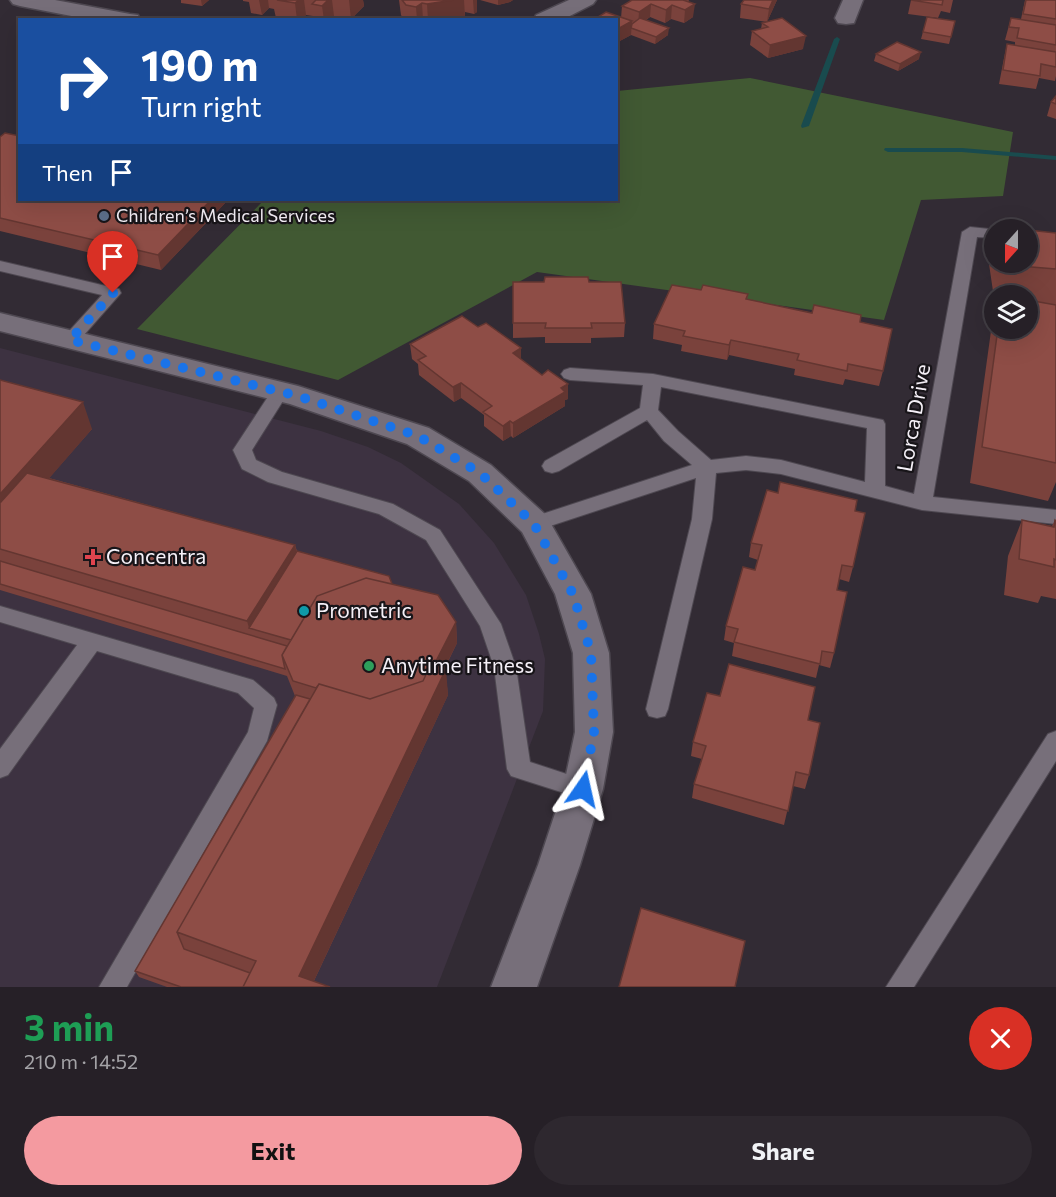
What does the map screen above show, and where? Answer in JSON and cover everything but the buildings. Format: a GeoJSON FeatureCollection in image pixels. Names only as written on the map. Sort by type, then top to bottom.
{"type":"FeatureCollection","features":[{"type":"Feature","properties":{"kind":"street"},"geometry":{"type":"LineString","coordinates":[[20,0],[119,18]]}},
{"type":"Feature","properties":{"kind":"street"},"geometry":{"type":"LineString","coordinates":[[548,18],[586,0]]}},
{"type":"Feature","properties":{"kind":"street"},"geometry":{"type":"LineString","coordinates":[[0,322],[298,396],[418,436],[480,473],[534,524],[573,594],[591,653],[594,732],[583,789],[559,865],[514,987]]}},
{"type":"Feature","properties":{"kind":"lane","name":"Lorca Drive"},"geometry":{"type":"LineString","coordinates":[[984,233],[970,232],[922,503],[1056,517]]}},
{"type":"Feature","properties":{"kind":"lane"},"geometry":{"type":"LineString","coordinates":[[0,266],[113,293],[70,340]]}},
{"type":"Feature","properties":{"kind":"lane"},"geometry":{"type":"LineString","coordinates":[[570,374],[653,380],[876,424],[875,491]]}},
{"type":"Feature","properties":{"kind":"lane"},"geometry":{"type":"LineString","coordinates":[[653,380],[649,411],[671,436],[707,467]]}},
{"type":"Feature","properties":{"kind":"lane"},"geometry":{"type":"LineString","coordinates":[[279,393],[242,450],[249,464],[275,477],[386,509],[433,535],[489,624],[505,667],[519,769],[583,789]]}},
{"type":"Feature","properties":{"kind":"lane"},"geometry":{"type":"LineString","coordinates":[[552,466],[649,411]]}},
{"type":"Feature","properties":{"kind":"lane"},"geometry":{"type":"LineString","coordinates":[[534,524],[707,467],[746,464],[781,467],[922,503]]}},
{"type":"Feature","properties":{"kind":"lane"},"geometry":{"type":"LineString","coordinates":[[657,708],[702,519],[707,467]]}},
{"type":"Feature","properties":{"kind":"lane"},"geometry":{"type":"LineString","coordinates":[[0,614],[245,687],[266,705],[259,734],[112,987]]}},
{"type":"Feature","properties":{"kind":"lane"},"geometry":{"type":"LineString","coordinates":[[0,768],[92,641]]}},
{"type":"Feature","properties":{"kind":"lane"},"geometry":{"type":"LineString","coordinates":[[899,987],[1056,741]]}},
{"type":"Feature","properties":{"kind":"shaded area"},"geometry":{"type":"Polygon","coordinates":[[[0,348],[321,431],[368,447],[401,463],[459,504],[494,543],[526,595],[539,634],[545,659],[543,711],[437,987],[0,987],[0,348]]]}},
{"type":"Feature","properties":{"kind":"green space"},"geometry":{"type":"Polygon","coordinates":[[[750,78],[1013,132],[1003,196],[921,200],[884,320],[537,272],[338,380],[137,329],[263,201],[618,201],[618,91],[750,78]]]}},
{"type":"Feature","properties":{"kind":"waterway"},"geometry":{"type":"LineString","coordinates":[[805,126],[837,39]]}},
{"type":"Feature","properties":{"kind":"waterway"},"geometry":{"type":"LineString","coordinates":[[888,150],[962,150],[1056,158]]}},
{"type":"Feature","properties":{"kind":"place","name":"Children’s Medical Services"},"geometry":{"type":"Point","coordinates":[104,216]}},
{"type":"Feature","properties":{"kind":"place","name":"Concentra"},"geometry":{"type":"Point","coordinates":[93,557]}},
{"type":"Feature","properties":{"kind":"place","name":"Prometric"},"geometry":{"type":"Point","coordinates":[304,611]}},
{"type":"Feature","properties":{"kind":"place","name":"Anytime Fitness"},"geometry":{"type":"Point","coordinates":[369,666]}},
{"type":"Feature","properties":{"kind":"route"},"geometry":{"type":"LineString","coordinates":[[113,293],[70,340],[298,396],[418,436],[480,473],[534,524],[573,594],[591,653],[594,732],[583,789]]}}]}
